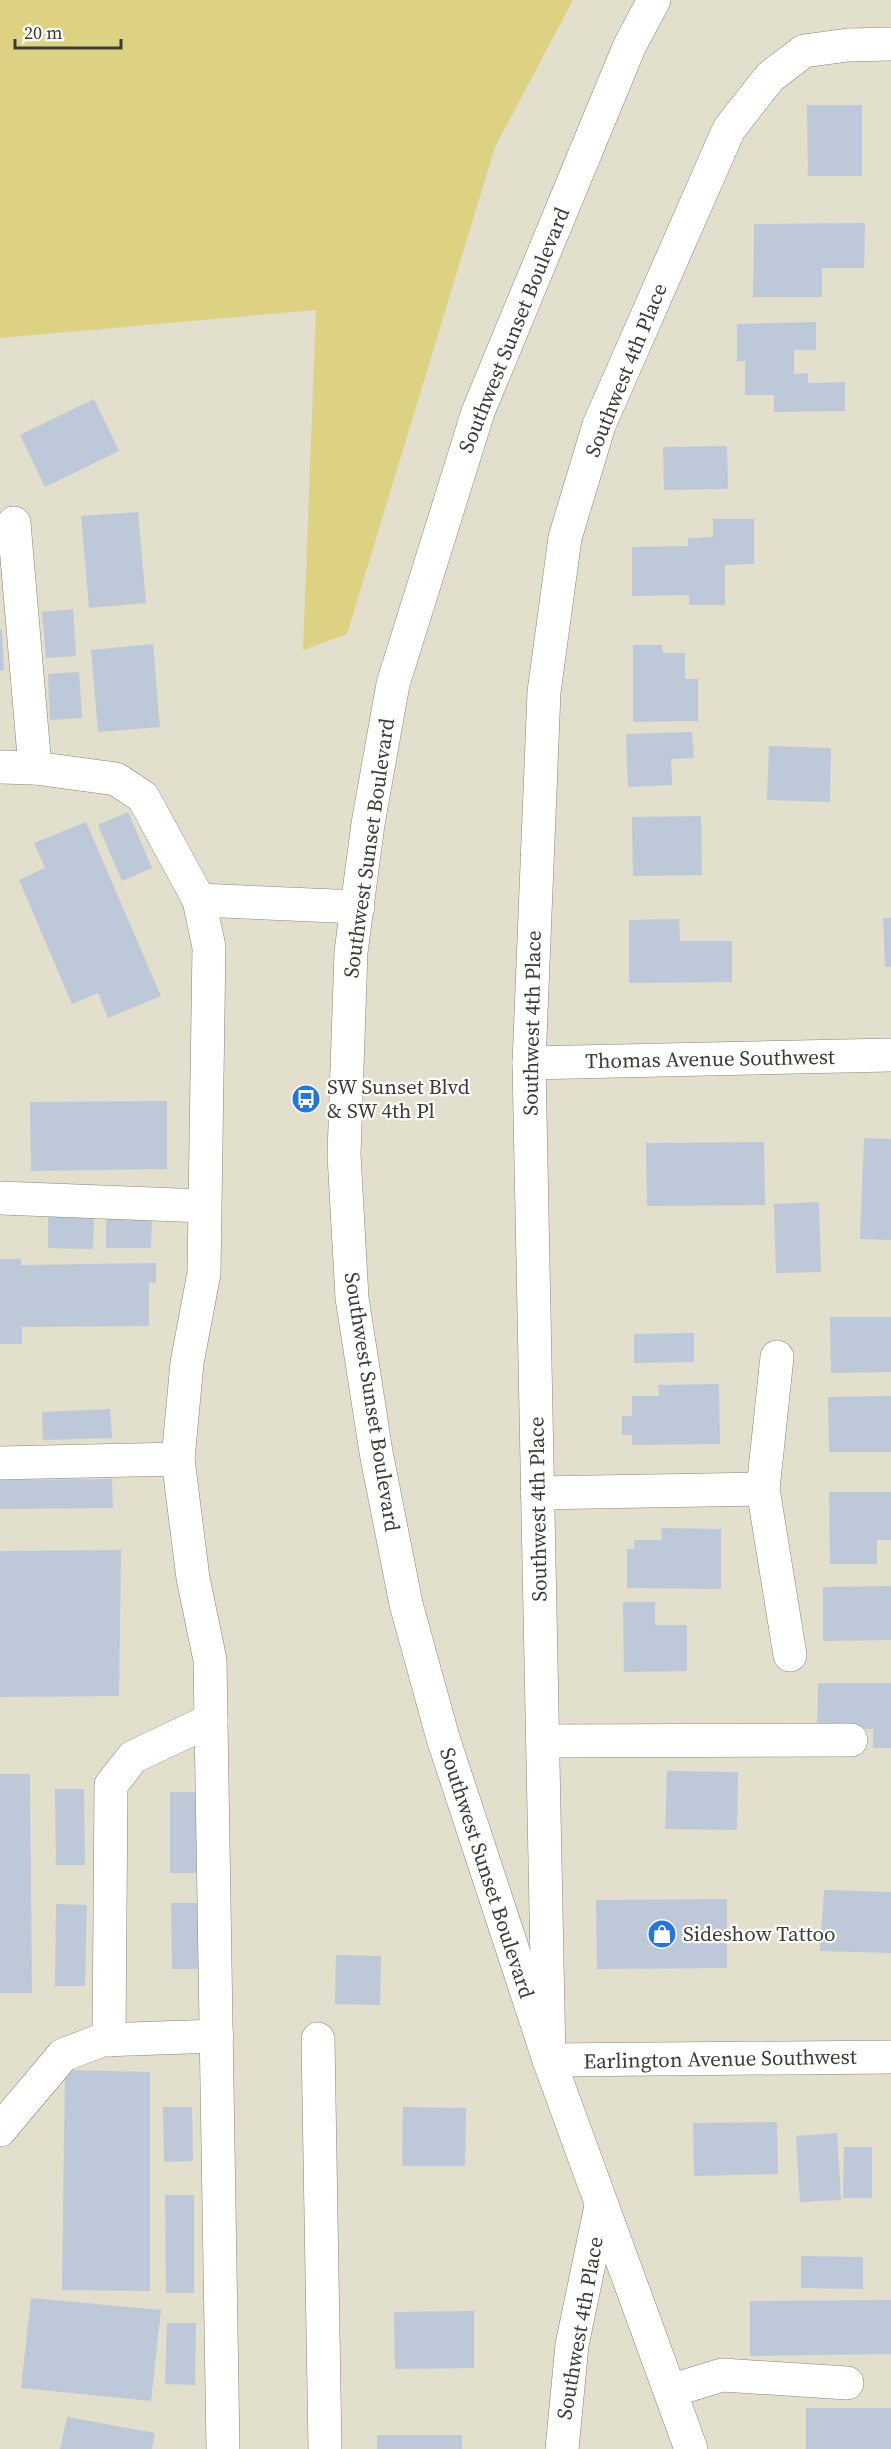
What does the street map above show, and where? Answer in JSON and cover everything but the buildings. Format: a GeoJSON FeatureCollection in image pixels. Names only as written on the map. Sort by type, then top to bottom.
{"type":"FeatureCollection","features":[{"type":"Feature","properties":{"kind":"street","name":"Southwest Sunset Boulevard"},"geometry":{"type":"LineString","coordinates":[[654,0],[630,45],[478,412],[393,684],[368,824],[351,952],[344,1155],[351,1298],[376,1452],[406,1604],[443,1738],[549,2060],[691,2449]]}},
{"type":"Feature","properties":{"kind":"street","name":"Southwest 4th Place"},"geometry":{"type":"LineString","coordinates":[[549,2060],[529,1063],[544,692],[565,538],[599,425],[729,129],[770,77],[804,51],[848,45],[891,44]]}},
{"type":"Feature","properties":{"kind":"street"},"geometry":{"type":"LineString","coordinates":[[14,523],[35,768]]}},
{"type":"Feature","properties":{"kind":"street"},"geometry":{"type":"LineString","coordinates":[[0,767],[35,768],[116,779],[143,797],[199,900],[208,947],[204,1273],[187,1363],[178,1459],[193,1578],[210,1660],[223,2449]]}},
{"type":"Feature","properties":{"kind":"street"},"geometry":{"type":"LineString","coordinates":[[199,900],[358,907]]}},
{"type":"Feature","properties":{"kind":"street","name":"Thomas Avenue Southwest"},"geometry":{"type":"LineString","coordinates":[[529,1063],[891,1055]]}},
{"type":"Feature","properties":{"kind":"street"},"geometry":{"type":"LineString","coordinates":[[0,1198],[204,1206]]}},
{"type":"Feature","properties":{"kind":"street"},"geometry":{"type":"LineString","coordinates":[[777,1358],[762,1489],[790,1655]]}},
{"type":"Feature","properties":{"kind":"street"},"geometry":{"type":"LineString","coordinates":[[0,1463],[178,1459]]}},
{"type":"Feature","properties":{"kind":"street"},"geometry":{"type":"LineString","coordinates":[[537,1493],[762,1489]]}},
{"type":"Feature","properties":{"kind":"street"},"geometry":{"type":"LineString","coordinates":[[109,2040],[111,1785],[133,1756],[212,1720]]}},
{"type":"Feature","properties":{"kind":"street"},"geometry":{"type":"LineString","coordinates":[[543,1741],[851,1740]]}},
{"type":"Feature","properties":{"kind":"street"},"geometry":{"type":"LineString","coordinates":[[0,2130],[63,2055],[102,2040],[217,2036]]}},
{"type":"Feature","properties":{"kind":"street"},"geometry":{"type":"LineString","coordinates":[[318,2039],[325,2449]]}},
{"type":"Feature","properties":{"kind":"street","name":"Earlington Avenue Southwest"},"geometry":{"type":"LineString","coordinates":[[549,2060],[891,2057]]}},
{"type":"Feature","properties":{"kind":"street","name":"Southwest 4th Place"},"geometry":{"type":"LineString","coordinates":[[561,2449],[572,2345],[601,2206]]}},
{"type":"Feature","properties":{"kind":"street"},"geometry":{"type":"LineString","coordinates":[[670,2391],[722,2375],[847,2383]]}},
{"type":"Feature","properties":{"kind":"shaded area"},"geometry":{"type":"Polygon","coordinates":[[[0,0],[573,0],[495,147],[347,634],[303,650],[316,310],[0,338],[0,0]]]}},
{"type":"Feature","properties":{"kind":"place","name":"SW Sunset Blvd & SW 4th Pl"},"geometry":{"type":"Point","coordinates":[306,1099]}},
{"type":"Feature","properties":{"kind":"place","name":"Sideshow Tattoo"},"geometry":{"type":"Point","coordinates":[662,1934]}}]}
